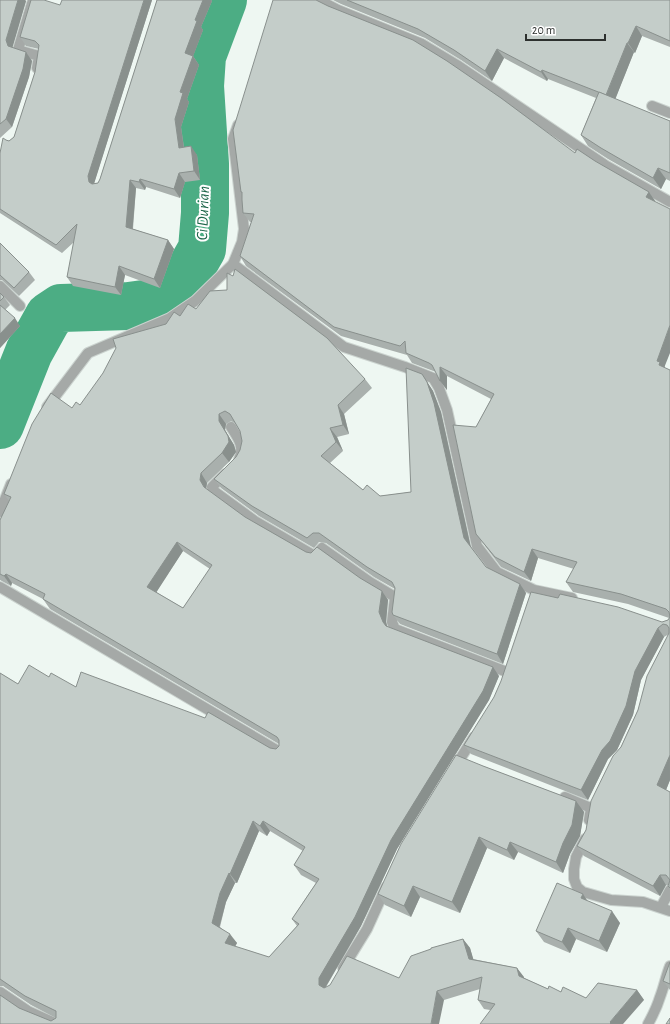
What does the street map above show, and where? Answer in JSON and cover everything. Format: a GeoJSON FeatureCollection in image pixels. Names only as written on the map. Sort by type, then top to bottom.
{"type":"FeatureCollection","features":[{"type":"Feature","properties":{"kind":"street"},"geometry":{"type":"LineString","coordinates":[[34,0],[18,50],[39,56],[35,79]]}},
{"type":"Feature","properties":{"kind":"street"},"geometry":{"type":"LineString","coordinates":[[319,0],[338,10],[422,44],[457,65],[605,165],[670,202]]}},
{"type":"Feature","properties":{"kind":"street"},"geometry":{"type":"LineString","coordinates":[[652,106],[670,113]]}},
{"type":"Feature","properties":{"kind":"street"},"geometry":{"type":"LineString","coordinates":[[40,418],[51,400],[88,353],[170,318],[195,301],[233,264],[242,242],[244,229],[233,139],[240,117]]}},
{"type":"Feature","properties":{"kind":"street"},"geometry":{"type":"LineString","coordinates":[[233,264],[344,347],[433,378],[439,388],[447,410],[477,546],[497,572],[533,593],[581,600]]}},
{"type":"Feature","properties":{"kind":"street"},"geometry":{"type":"LineString","coordinates":[[0,286],[20,306]]}},
{"type":"Feature","properties":{"kind":"street"},"geometry":{"type":"LineString","coordinates":[[231,428],[241,445],[242,453],[238,461],[212,487],[214,491],[255,521],[315,556],[322,548],[370,582],[395,597],[392,622],[395,629],[508,668],[504,682]]}},
{"type":"Feature","properties":{"kind":"street"},"geometry":{"type":"LineString","coordinates":[[0,512],[16,472]]}},
{"type":"Feature","properties":{"kind":"street"},"geometry":{"type":"LineString","coordinates":[[0,586],[280,752]]}},
{"type":"Feature","properties":{"kind":"street"},"geometry":{"type":"LineString","coordinates":[[450,775],[464,759],[478,730]]}},
{"type":"Feature","properties":{"kind":"street"},"geometry":{"type":"LineString","coordinates":[[559,795],[593,805],[589,818],[586,838],[576,858],[574,880],[577,887],[583,892],[611,900],[643,902],[665,909],[670,890]]}},
{"type":"Feature","properties":{"kind":"street"},"geometry":{"type":"LineString","coordinates":[[337,979],[367,930],[389,881]]}},
{"type":"Feature","properties":{"kind":"street"},"geometry":{"type":"LineString","coordinates":[[648,1024],[661,996],[665,977],[670,966]]}},
{"type":"Feature","properties":{"kind":"street"},"geometry":{"type":"LineString","coordinates":[[0,992],[28,1011],[57,1024]]}},
{"type":"Feature","properties":{"kind":"building"},"geometry":{"type":"Polygon","coordinates":[[[0,0],[18,0],[6,40],[8,46],[26,52],[23,69],[6,119],[0,124],[0,0]]]}},
{"type":"Feature","properties":{"kind":"building"},"geometry":{"type":"Polygon","coordinates":[[[31,0],[44,0],[60,5],[62,0],[144,0],[88,176],[89,182],[92,184],[98,183],[100,179],[157,0],[203,0],[185,53],[193,56],[180,92],[183,93],[175,119],[179,148],[191,146],[194,171],[179,173],[174,189],[140,179],[139,182],[130,180],[126,227],[168,240],[154,279],[119,266],[115,287],[67,277],[77,224],[56,245],[0,209],[0,153],[3,138],[9,141],[14,137],[35,72],[39,45],[35,41],[20,37],[31,0]]]}},
{"type":"Feature","properties":{"kind":"building"},"geometry":{"type":"Polygon","coordinates":[[[273,0],[316,0],[413,40],[501,98],[575,153],[577,149],[649,192],[646,197],[670,209],[670,325],[657,361],[660,362],[659,365],[670,370],[670,617],[669,612],[666,609],[621,594],[566,582],[577,562],[532,549],[524,572],[495,557],[476,534],[453,425],[476,427],[494,394],[440,367],[440,381],[432,365],[406,353],[405,341],[400,346],[334,327],[240,256],[254,214],[243,213],[242,192],[233,130],[273,0]]]}},
{"type":"Feature","properties":{"kind":"building"},"geometry":{"type":"Polygon","coordinates":[[[347,0],[670,0],[670,41],[636,26],[627,43],[606,95],[542,70],[541,72],[497,49],[485,71],[454,50],[418,29],[347,0]]]}},
{"type":"Feature","properties":{"kind":"building"},"geometry":{"type":"Polygon","coordinates":[[[599,92],[670,121],[670,173],[658,168],[653,178],[581,135],[599,92]]]}},
{"type":"Feature","properties":{"kind":"building"},"geometry":{"type":"Polygon","coordinates":[[[0,243],[29,272],[14,288],[0,275],[0,243]]]}},
{"type":"Feature","properties":{"kind":"building"},"geometry":{"type":"Polygon","coordinates":[[[235,269],[327,338],[365,379],[338,405],[343,425],[330,428],[336,442],[321,456],[363,490],[367,485],[380,496],[411,492],[406,368],[422,374],[427,382],[434,403],[464,538],[486,567],[520,584],[497,654],[393,615],[392,612],[395,588],[392,582],[367,567],[319,533],[313,533],[307,538],[252,506],[214,479],[236,457],[240,450],[242,441],[240,431],[230,414],[225,411],[219,414],[219,421],[228,436],[229,442],[222,453],[201,473],[200,480],[204,487],[245,517],[306,552],[311,553],[317,547],[360,578],[382,591],[379,612],[386,626],[493,667],[483,691],[391,840],[355,917],[319,978],[319,985],[324,988],[330,985],[347,956],[399,978],[411,956],[431,948],[463,939],[469,959],[517,968],[519,976],[548,989],[549,986],[561,992],[563,987],[586,998],[598,983],[637,990],[610,1022],[610,1024],[480,1024],[495,1004],[478,1000],[482,977],[437,991],[431,1024],[0,1024],[0,995],[19,1008],[51,1021],[56,1018],[56,1011],[25,996],[0,979],[0,673],[18,684],[29,665],[49,677],[51,673],[76,687],[81,672],[205,718],[208,712],[270,748],[276,749],[279,746],[279,740],[277,737],[43,599],[45,594],[6,574],[4,576],[0,574],[0,520],[11,497],[4,494],[32,424],[51,393],[72,408],[76,402],[80,405],[103,373],[116,348],[113,339],[166,324],[174,312],[180,316],[188,304],[196,309],[210,291],[227,290],[227,273],[233,276],[235,269]],[[177,542],[147,587],[183,608],[212,565],[177,542]],[[253,821],[220,893],[212,923],[230,934],[225,943],[269,957],[299,924],[292,919],[319,879],[294,865],[305,847],[263,821],[260,826],[253,821]]]}},
{"type":"Feature","properties":{"kind":"building"},"geometry":{"type":"Polygon","coordinates":[[[0,293],[4,297],[0,301],[0,293]]]}},
{"type":"Feature","properties":{"kind":"building"},"geometry":{"type":"Polygon","coordinates":[[[0,305],[15,318],[0,334],[0,305]]]}},
{"type":"Feature","properties":{"kind":"building"},"geometry":{"type":"Polygon","coordinates":[[[531,592],[558,598],[560,594],[618,607],[662,622],[668,620],[670,617],[670,755],[657,785],[670,792],[670,880],[666,875],[660,875],[653,886],[577,846],[586,830],[591,801],[613,756],[621,747],[638,710],[647,676],[669,633],[669,628],[667,625],[663,624],[658,628],[635,671],[626,706],[610,741],[602,750],[581,790],[464,745],[494,697],[501,681],[531,592]]]}},
{"type":"Feature","properties":{"kind":"building"},"geometry":{"type":"Polygon","coordinates":[[[456,755],[576,801],[572,825],[556,862],[510,842],[507,850],[479,837],[452,902],[413,886],[404,906],[378,894],[401,844],[456,755]]]}},
{"type":"Feature","properties":{"kind":"building"},"geometry":{"type":"Polygon","coordinates":[[[557,883],[583,894],[581,898],[612,911],[599,941],[568,928],[562,942],[536,931],[557,883]]]}},
{"type":"Feature","properties":{"kind":"building"},"geometry":{"type":"Polygon","coordinates":[[[670,962],[670,984],[663,981],[670,962]]]}},
{"type":"Feature","properties":{"kind":"building"},"geometry":{"type":"Polygon","coordinates":[[[670,1018],[670,1024],[666,1024],[670,1018]]]}},
{"type":"Feature","properties":{"kind":"waterway","name":"Ci Durian"},"geometry":{"type":"LineString","coordinates":[[0,425],[29,352],[49,316],[61,308],[129,306],[151,303],[172,293],[186,277],[202,249],[205,213],[205,164],[200,86],[202,56],[223,0]]}}]}
